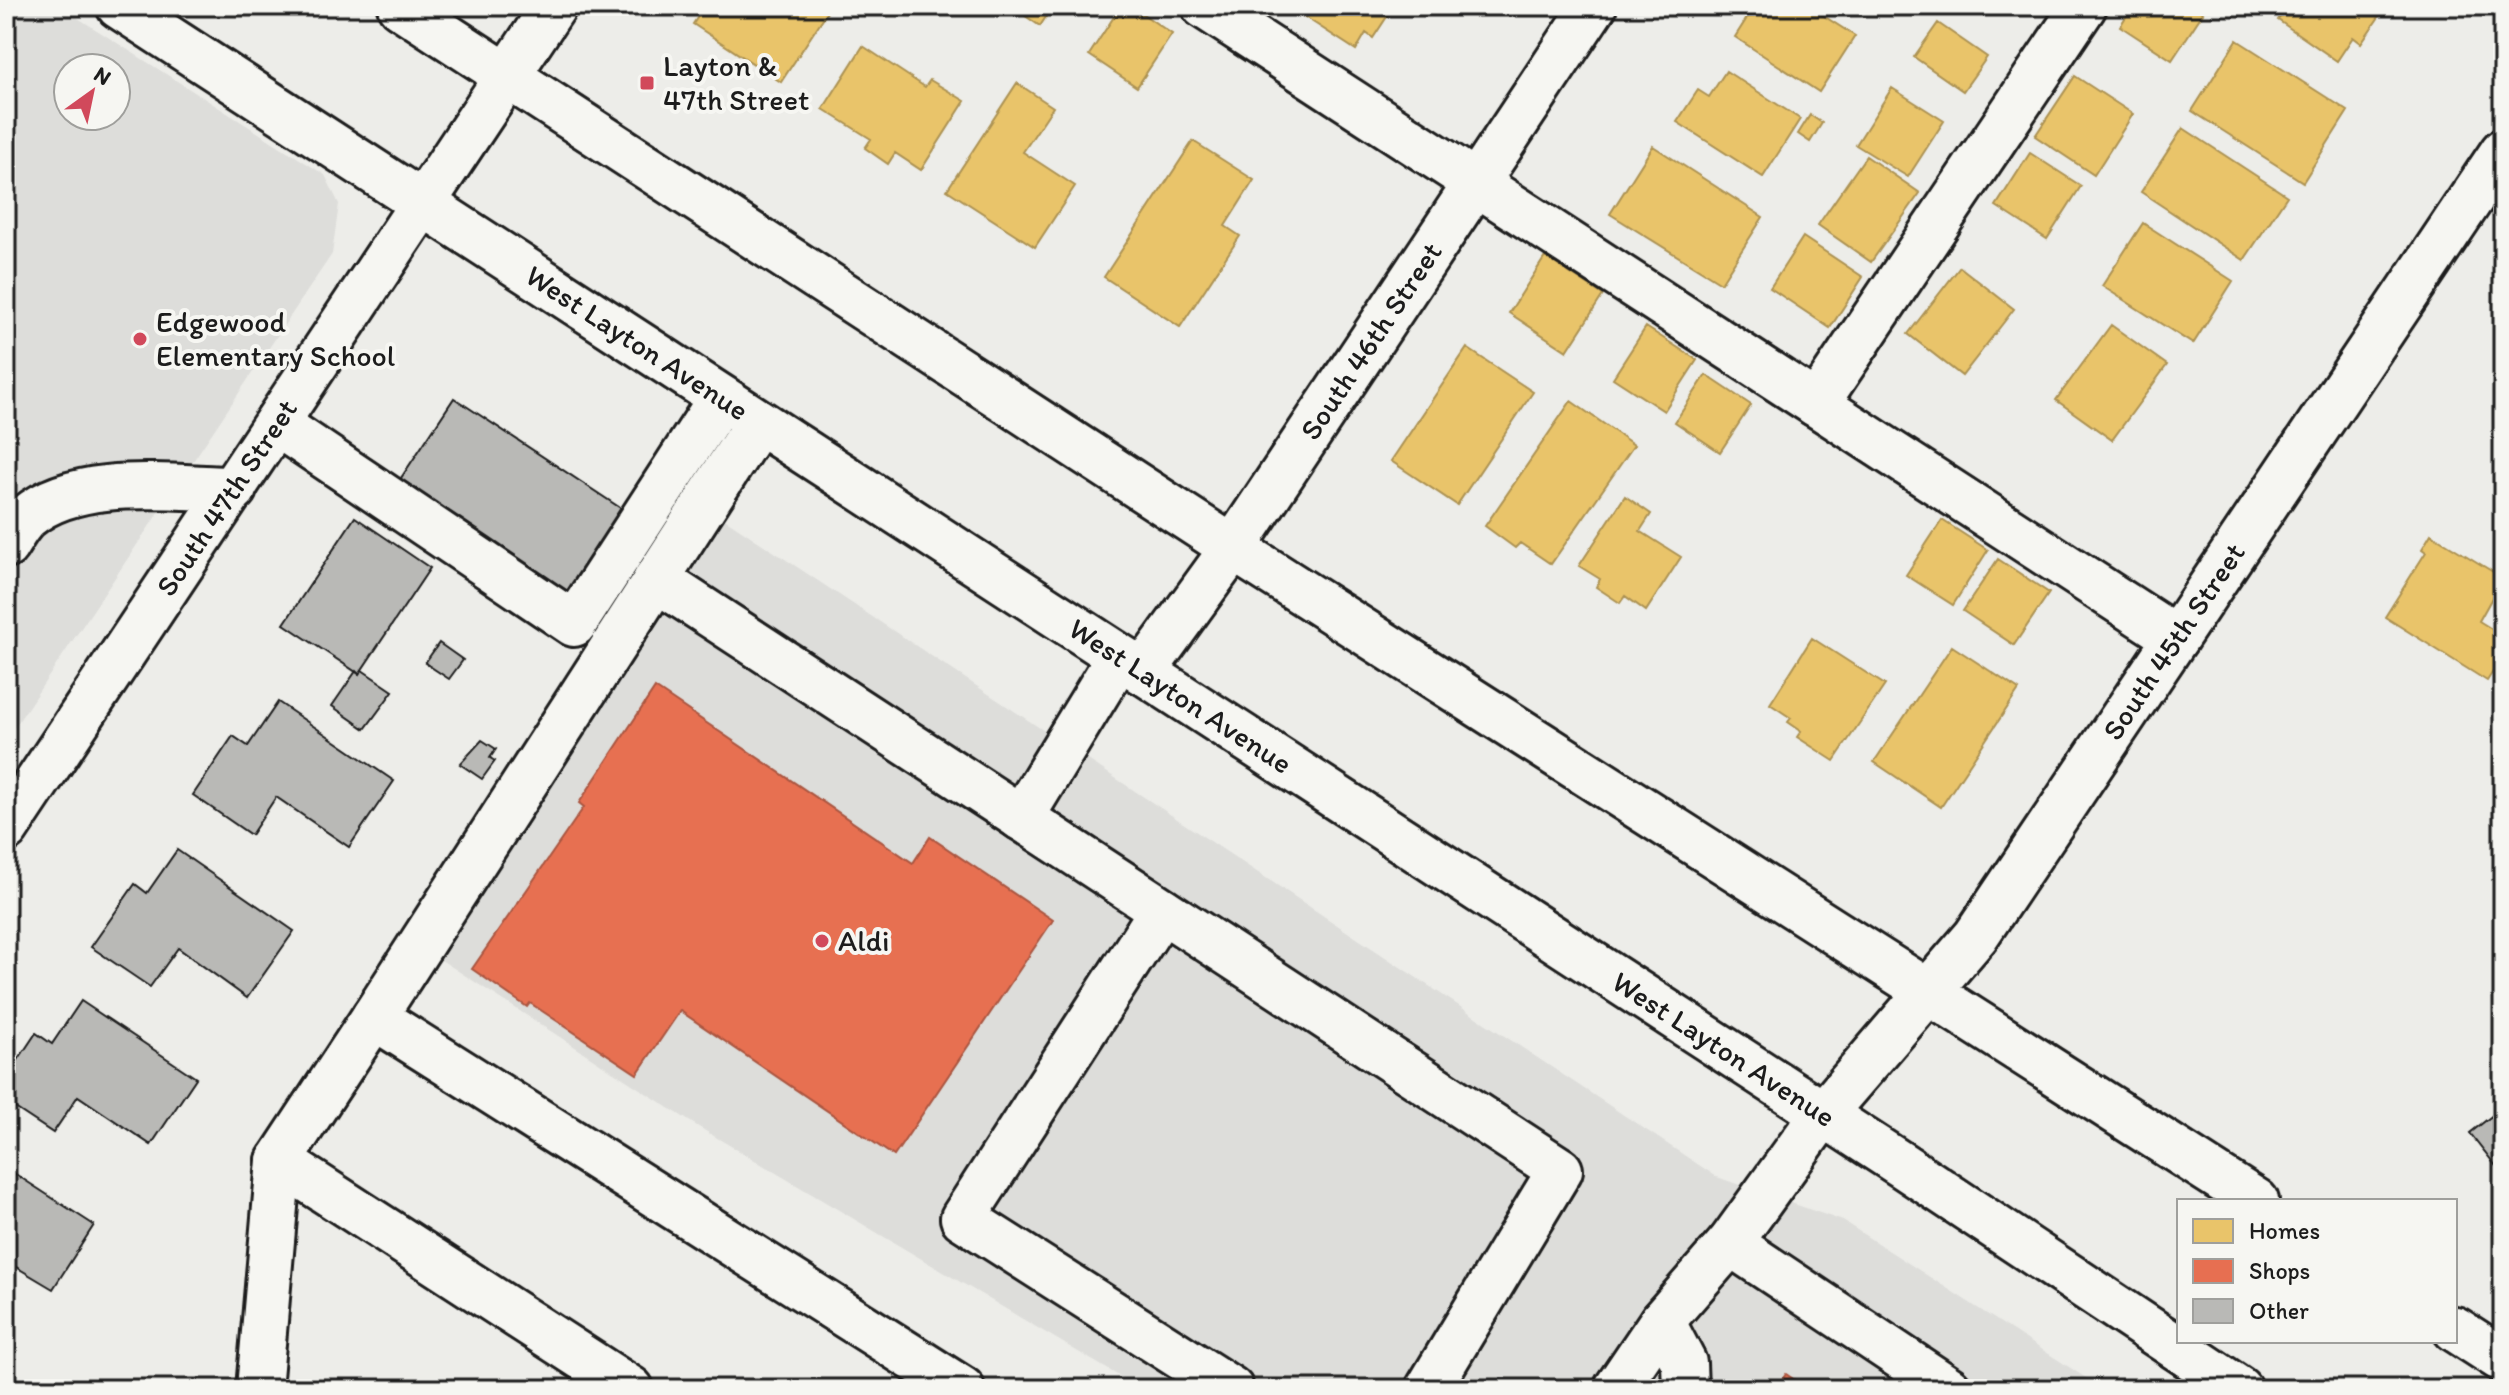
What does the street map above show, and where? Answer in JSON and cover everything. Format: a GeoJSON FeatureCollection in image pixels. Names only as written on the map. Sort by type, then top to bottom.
{"type":"FeatureCollection","features":[{"type":"Feature","properties":{"kind":"main road","name":"West Layton Avenue"},"geometry":{"type":"LineString","coordinates":[[119,6],[1823,1114],[2239,1389]]}},
{"type":"Feature","properties":{"kind":"main road"},"geometry":{"type":"LineString","coordinates":[[400,6],[1233,548],[2253,1199]]}},
{"type":"Feature","properties":{"kind":"main road","name":"South 47th Street"},"geometry":{"type":"LineString","coordinates":[[6,829],[554,6]]}},
{"type":"Feature","properties":{"kind":"main road"},"geometry":{"type":"LineString","coordinates":[[1204,6],[2176,638]]}},
{"type":"Feature","properties":{"kind":"main road","name":"South 46th Street"},"geometry":{"type":"LineString","coordinates":[[1021,818],[1131,665],[1233,548],[1594,6]]}},
{"type":"Feature","properties":{"kind":"main road"},"geometry":{"type":"LineString","coordinates":[[1816,404],[2084,6]]}},
{"type":"Feature","properties":{"kind":"main road","name":"South 45th Street"},"geometry":{"type":"LineString","coordinates":[[1616,1389],[1662,1321],[1730,1243],[1823,1114],[1976,936],[2503,151]]}},
{"type":"Feature","properties":{"kind":"main road"},"geometry":{"type":"LineString","coordinates":[[277,424],[574,624],[721,398]]}},
{"type":"Feature","properties":{"kind":"main road"},"geometry":{"type":"LineString","coordinates":[[259,1389],[279,1161],[758,422]]}},
{"type":"Feature","properties":{"kind":"main road"},"geometry":{"type":"LineString","coordinates":[[6,546],[26,516],[47,504],[96,487],[234,489]]}},
{"type":"Feature","properties":{"kind":"main road"},"geometry":{"type":"LineString","coordinates":[[656,579],[1560,1170],[1428,1389]]}},
{"type":"Feature","properties":{"kind":"main road"},"geometry":{"type":"LineString","coordinates":[[1162,910],[963,1218],[1231,1389]]}},
{"type":"Feature","properties":{"kind":"main road"},"geometry":{"type":"LineString","coordinates":[[374,1017],[962,1389]]}},
{"type":"Feature","properties":{"kind":"main road"},"geometry":{"type":"LineString","coordinates":[[279,1161],[631,1389]]}},
{"type":"Feature","properties":{"kind":"main road"},"geometry":{"type":"LineString","coordinates":[[1730,1243],[1949,1389]]}},
{"type":"Feature","properties":{"kind":"main road"},"geometry":{"type":"LineString","coordinates":[[2076,1280],[2199,1389]]}},
{"type":"Feature","properties":{"kind":"main road"},"geometry":{"type":"LineString","coordinates":[[1662,1321],[1684,1363],[1685,1389]]}},
{"type":"Feature","properties":{"kind":"main road"},"geometry":{"type":"LineString","coordinates":[[2457,1330],[2503,1360]]}},
{"type":"Feature","properties":{"kind":"shaded area","name":"Edgewood Elementary School"},"geometry":{"type":"Polygon","coordinates":[[[6,6],[59,6],[131,52],[52,52],[52,132],[132,132],[132,52],[325,175],[339,204],[332,254],[6,740],[6,6]]]}},
{"type":"Feature","properties":{"kind":"shaded area"},"geometry":{"type":"Polygon","coordinates":[[[687,494],[1717,1177],[1843,1221],[2103,1389],[1141,1389],[697,1126],[401,934],[687,494]]]}},
{"type":"Feature","properties":{"kind":"building: Homes"},"geometry":{"type":"Polygon","coordinates":[[[705,6],[831,6],[781,82],[693,24],[705,6]]]}},
{"type":"Feature","properties":{"kind":"building: Homes"},"geometry":{"type":"Polygon","coordinates":[[[1011,6],[1053,6],[1040,26],[1011,6]]]}},
{"type":"Feature","properties":{"kind":"building: Homes"},"geometry":{"type":"Polygon","coordinates":[[[1121,6],[1131,6],[1172,34],[1137,87],[1089,55],[1121,6]]]}},
{"type":"Feature","properties":{"kind":"building: Homes"},"geometry":{"type":"Polygon","coordinates":[[[1288,6],[1394,6],[1373,38],[1366,33],[1356,50],[1288,6]]]}},
{"type":"Feature","properties":{"kind":"building: Homes"},"geometry":{"type":"Polygon","coordinates":[[[1770,6],[1808,6],[1855,36],[1819,92],[1735,37],[1754,7],[1764,14],[1770,6]]]}},
{"type":"Feature","properties":{"kind":"building: Homes"},"geometry":{"type":"Polygon","coordinates":[[[2133,6],[2193,6],[2203,13],[2172,60],[2120,26],[2133,6]]]}},
{"type":"Feature","properties":{"kind":"building: Homes"},"geometry":{"type":"Polygon","coordinates":[[[2288,6],[2376,6],[2383,11],[2361,43],[2353,37],[2337,61],[2278,20],[2288,6]]]}},
{"type":"Feature","properties":{"kind":"building: Homes"},"geometry":{"type":"Polygon","coordinates":[[[1938,23],[1987,57],[1963,91],[1914,57],[1938,23]]]}},
{"type":"Feature","properties":{"kind":"building: Homes"},"geometry":{"type":"Polygon","coordinates":[[[2237,40],[2348,111],[2303,182],[2192,111],[2237,40]]]}},
{"type":"Feature","properties":{"kind":"building: Homes"},"geometry":{"type":"Polygon","coordinates":[[[863,46],[925,87],[930,80],[965,101],[921,170],[895,153],[888,164],[865,148],[871,139],[823,109],[863,46]]]}},
{"type":"Feature","properties":{"kind":"building: Homes"},"geometry":{"type":"Polygon","coordinates":[[[1726,71],[1800,119],[1763,177],[1677,122],[1698,90],[1709,97],[1726,71]]]}},
{"type":"Feature","properties":{"kind":"building: Homes"},"geometry":{"type":"Polygon","coordinates":[[[2075,76],[2133,114],[2094,175],[2035,136],[2075,76]]]}},
{"type":"Feature","properties":{"kind":"building: Homes"},"geometry":{"type":"Polygon","coordinates":[[[1017,83],[1053,107],[1023,152],[1075,186],[1035,247],[947,190],[1017,83]]]}},
{"type":"Feature","properties":{"kind":"building: Homes"},"geometry":{"type":"Polygon","coordinates":[[[1892,88],[1944,121],[1908,177],[1856,145],[1892,88]]]}},
{"type":"Feature","properties":{"kind":"building: Homes"},"geometry":{"type":"Polygon","coordinates":[[[1810,115],[1822,123],[1810,142],[1798,134],[1810,115]]]}},
{"type":"Feature","properties":{"kind":"building: Homes"},"geometry":{"type":"Polygon","coordinates":[[[2183,128],[2287,196],[2244,260],[2141,192],[2183,128]]]}},
{"type":"Feature","properties":{"kind":"building: Homes"},"geometry":{"type":"Polygon","coordinates":[[[1193,141],[1254,180],[1225,226],[1240,236],[1180,327],[1104,277],[1193,141]]]}},
{"type":"Feature","properties":{"kind":"building: Homes"},"geometry":{"type":"Polygon","coordinates":[[[1653,146],[1763,217],[1721,283],[1610,214],[1653,146]]]}},
{"type":"Feature","properties":{"kind":"building: Homes"},"geometry":{"type":"Polygon","coordinates":[[[2030,153],[2081,186],[2047,239],[1996,206],[2030,153]]]}},
{"type":"Feature","properties":{"kind":"building: Homes"},"geometry":{"type":"Polygon","coordinates":[[[1866,156],[1920,193],[1871,262],[1818,225],[1866,156]]]}},
{"type":"Feature","properties":{"kind":"building: Homes"},"geometry":{"type":"Polygon","coordinates":[[[2143,223],[2233,281],[2193,344],[2102,286],[2143,223]]]}},
{"type":"Feature","properties":{"kind":"building: Homes"},"geometry":{"type":"Polygon","coordinates":[[[1803,237],[1863,277],[1830,328],[1770,288],[1803,237]]]}},
{"type":"Feature","properties":{"kind":"building: Homes"},"geometry":{"type":"Polygon","coordinates":[[[1545,257],[1603,295],[1567,351],[1509,313],[1545,257]]]}},
{"type":"Feature","properties":{"kind":"building: Homes"},"geometry":{"type":"Polygon","coordinates":[[[1960,267],[2014,309],[1962,376],[1908,334],[1960,267]]]}},
{"type":"Feature","properties":{"kind":"building: Homes"},"geometry":{"type":"Polygon","coordinates":[[[2111,325],[2167,365],[2112,440],[2056,400],[2111,325]]]}},
{"type":"Feature","properties":{"kind":"building: Homes"},"geometry":{"type":"Polygon","coordinates":[[[1646,327],[1697,360],[1664,411],[1613,378],[1646,327]]]}},
{"type":"Feature","properties":{"kind":"building: Homes"},"geometry":{"type":"Polygon","coordinates":[[[1467,348],[1533,392],[1457,505],[1391,461],[1467,348]]]}},
{"type":"Feature","properties":{"kind":"building: Homes"},"geometry":{"type":"Polygon","coordinates":[[[1706,375],[1751,405],[1720,452],[1675,422],[1706,375]]]}},
{"type":"Feature","properties":{"kind":"building: Homes"},"geometry":{"type":"Polygon","coordinates":[[[1571,401],[1634,445],[1551,564],[1520,543],[1515,548],[1485,526],[1571,401]]]}},
{"type":"Feature","properties":{"kind":"building: Homes"},"geometry":{"type":"Polygon","coordinates":[[[1625,496],[1651,514],[1640,531],[1681,557],[1646,611],[1625,596],[1620,603],[1596,587],[1600,579],[1579,566],[1625,496]]]}},
{"type":"Feature","properties":{"kind":"building: Homes"},"geometry":{"type":"Polygon","coordinates":[[[1942,520],[1988,550],[1953,605],[1906,575],[1942,520]]]}},
{"type":"Feature","properties":{"kind":"building: Homes"},"geometry":{"type":"Polygon","coordinates":[[[2431,534],[2503,578],[2479,621],[2503,636],[2503,656],[2487,681],[2385,617],[2426,552],[2422,549],[2431,534]]]}},
{"type":"Feature","properties":{"kind":"building: Homes"},"geometry":{"type":"Polygon","coordinates":[[[1998,559],[2049,593],[2014,645],[1963,611],[1998,559]]]}},
{"type":"Feature","properties":{"kind":"building: Homes"},"geometry":{"type":"Polygon","coordinates":[[[1812,638],[1885,685],[1834,761],[1797,737],[1801,731],[1788,722],[1791,718],[1770,704],[1812,638]]]}},
{"type":"Feature","properties":{"kind":"building: Homes"},"geometry":{"type":"Polygon","coordinates":[[[1952,646],[2019,690],[1941,807],[1874,762],[1952,646]]]}},
{"type":"Feature","properties":{"kind":"building: Shops"},"geometry":{"type":"Polygon","coordinates":[[[655,688],[913,863],[930,837],[1053,920],[894,1156],[680,1011],[637,1074],[530,1003],[527,1007],[472,969],[584,807],[579,803],[655,688]]]}},
{"type":"Feature","properties":{"kind":"building: Shops"},"geometry":{"type":"Polygon","coordinates":[[[1786,1374],[1808,1389],[1775,1389],[1786,1374]]]}},
{"type":"Feature","properties":{"kind":"building: Other"},"geometry":{"type":"Polygon","coordinates":[[[454,398],[634,517],[575,606],[395,487],[454,398]]]}},
{"type":"Feature","properties":{"kind":"building: Other"},"geometry":{"type":"Polygon","coordinates":[[[355,517],[430,568],[359,674],[284,624],[355,517]]]}},
{"type":"Feature","properties":{"kind":"building: Other"},"geometry":{"type":"Polygon","coordinates":[[[439,643],[463,660],[449,679],[425,663],[439,643]]]}},
{"type":"Feature","properties":{"kind":"building: Other"},"geometry":{"type":"Polygon","coordinates":[[[362,670],[393,691],[365,729],[332,706],[356,671],[359,674],[362,670]]]}},
{"type":"Feature","properties":{"kind":"building: Other"},"geometry":{"type":"Polygon","coordinates":[[[278,702],[394,781],[349,847],[276,797],[251,835],[193,795],[233,736],[248,746],[278,702]]]}},
{"type":"Feature","properties":{"kind":"building: Other"},"geometry":{"type":"Polygon","coordinates":[[[482,740],[496,749],[490,758],[495,761],[482,779],[460,764],[482,740]]]}},
{"type":"Feature","properties":{"kind":"building: Other"},"geometry":{"type":"Polygon","coordinates":[[[177,850],[294,931],[247,998],[178,948],[150,987],[91,947],[135,884],[147,893],[177,850]]]}},
{"type":"Feature","properties":{"kind":"building: Other"},"geometry":{"type":"Polygon","coordinates":[[[81,1001],[196,1078],[151,1145],[78,1096],[53,1133],[6,1102],[6,1078],[36,1033],[52,1044],[81,1001]]]}},
{"type":"Feature","properties":{"kind":"building: Other"},"geometry":{"type":"Polygon","coordinates":[[[2503,1107],[2503,1175],[2470,1133],[2503,1107]]]}},
{"type":"Feature","properties":{"kind":"building: Other"},"geometry":{"type":"Polygon","coordinates":[[[6,1168],[94,1225],[53,1289],[6,1261],[6,1168]]]}},
{"type":"Feature","properties":{"kind":"place","name":"Layton & 47th Street"},"geometry":{"type":"Point","coordinates":[647,83]}},
{"type":"Feature","properties":{"kind":"place","name":"Edgewood Elementary School"},"geometry":{"type":"Point","coordinates":[140,339]}},
{"type":"Feature","properties":{"kind":"place","name":"Aldi"},"geometry":{"type":"Point","coordinates":[822,941]}}]}
